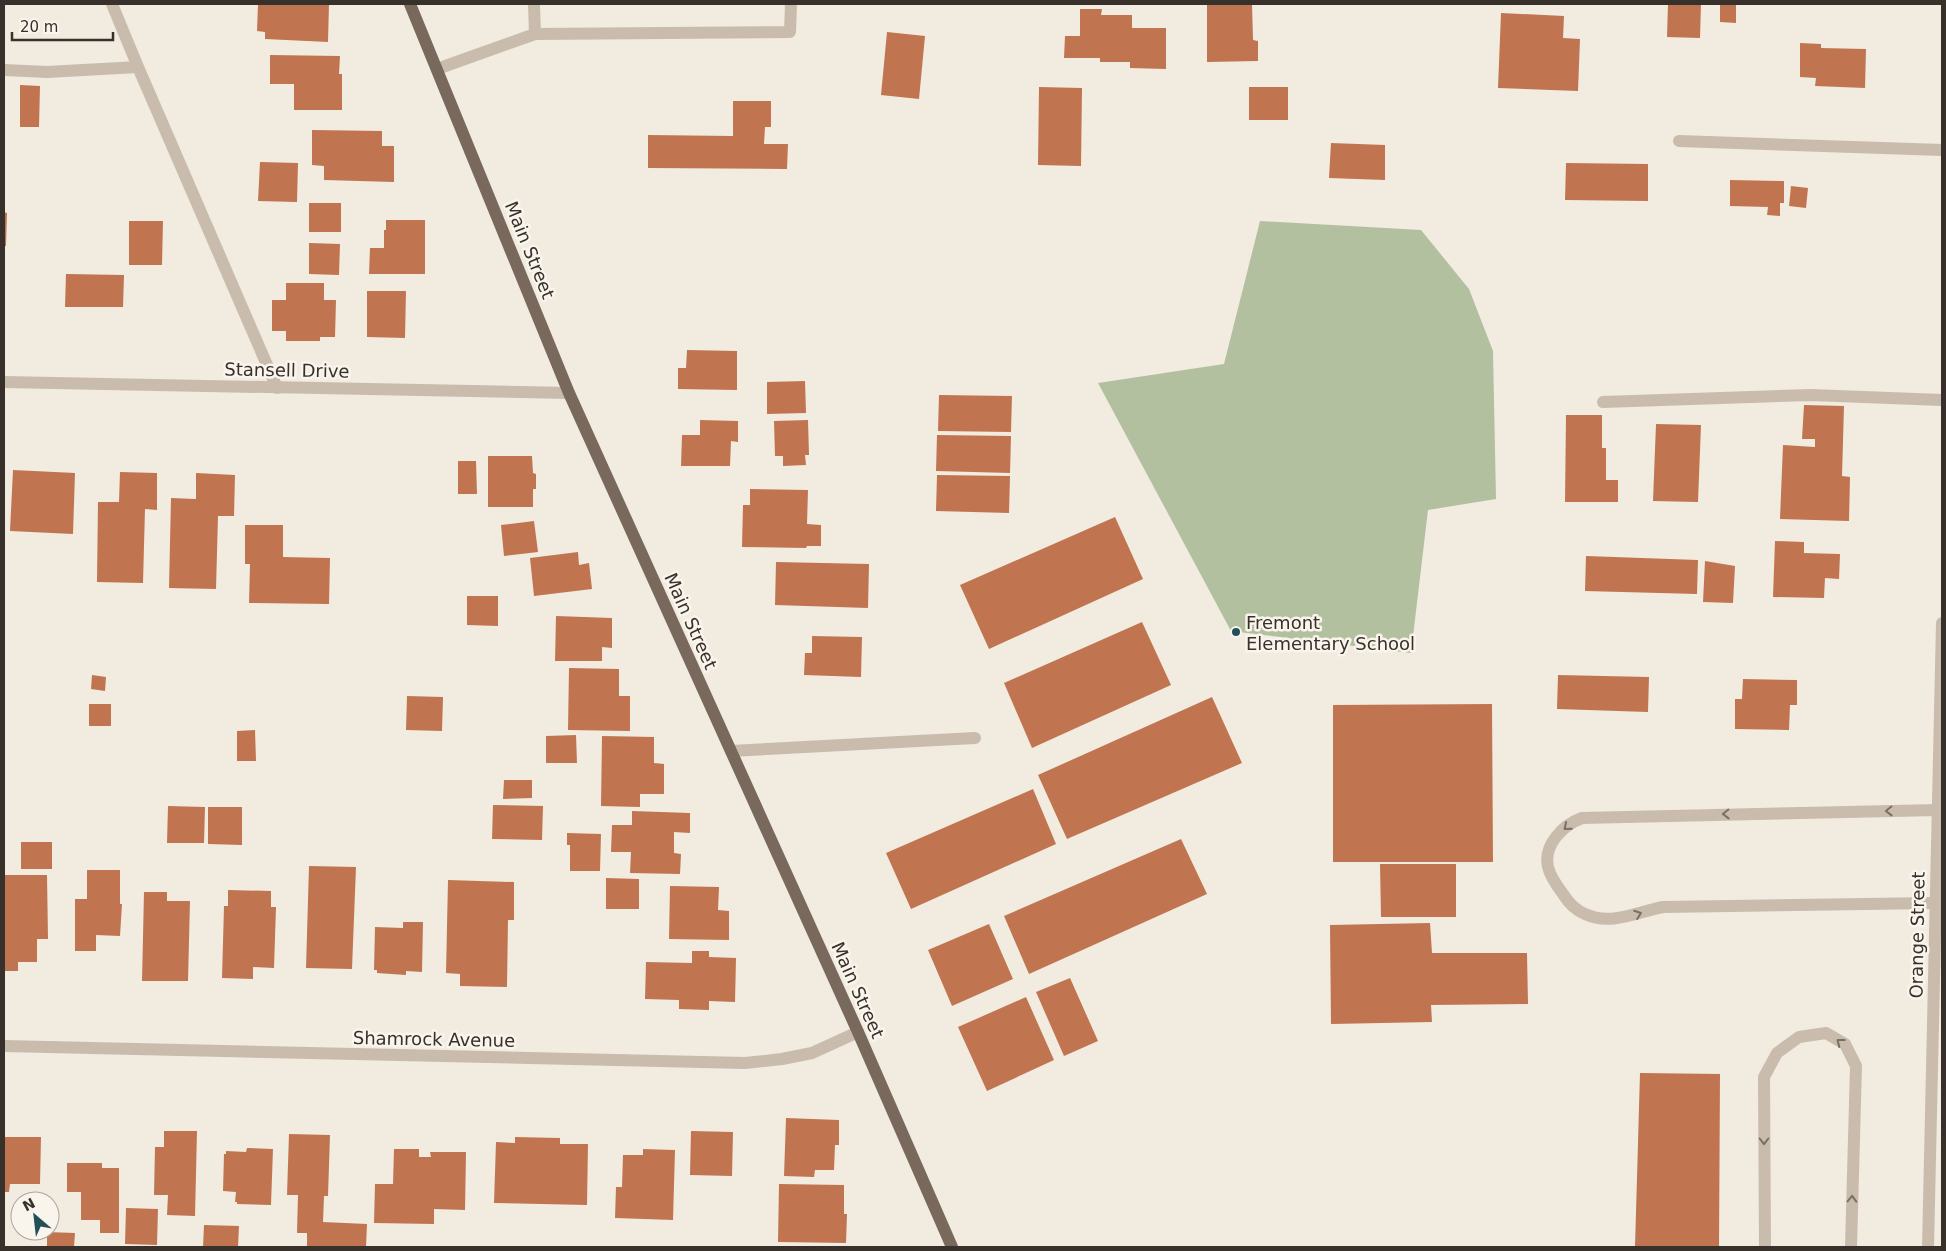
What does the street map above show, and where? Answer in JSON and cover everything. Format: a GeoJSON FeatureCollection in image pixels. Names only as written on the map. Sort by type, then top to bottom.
{"type":"FeatureCollection","features":[{"type":"Feature","properties":{"kind":"main road","name":"Main Street"},"geometry":{"type":"LineString","coordinates":[[410,4],[569,393],[858,1032],[952,1247]]}},
{"type":"Feature","properties":{"kind":"street"},"geometry":{"type":"LineString","coordinates":[[112,4],[277,388]]}},
{"type":"Feature","properties":{"kind":"street"},"geometry":{"type":"LineString","coordinates":[[534,4],[535,34]]}},
{"type":"Feature","properties":{"kind":"street"},"geometry":{"type":"LineString","coordinates":[[437,69],[535,34],[790,32],[791,4]]}},
{"type":"Feature","properties":{"kind":"street"},"geometry":{"type":"LineString","coordinates":[[4,70],[47,72],[138,66]]}},
{"type":"Feature","properties":{"kind":"street"},"geometry":{"type":"LineString","coordinates":[[1679,141],[1942,150]]}},
{"type":"Feature","properties":{"kind":"street","name":"Stansell Drive"},"geometry":{"type":"LineString","coordinates":[[4,382],[569,393]]}},
{"type":"Feature","properties":{"kind":"street"},"geometry":{"type":"LineString","coordinates":[[1603,402],[1811,394],[1942,400]]}},
{"type":"Feature","properties":{"kind":"street","name":"Orange Street"},"geometry":{"type":"LineString","coordinates":[[1928,1247],[1939,903],[1938,810],[1942,622]]}},
{"type":"Feature","properties":{"kind":"street"},"geometry":{"type":"LineString","coordinates":[[731,751],[975,738]]}},
{"type":"Feature","properties":{"kind":"street"},"geometry":{"type":"LineString","coordinates":[[1938,810],[1582,818],[1572,821],[1563,829],[1550,847],[1547,858],[1548,868],[1553,878],[1574,908],[1584,914],[1609,919],[1627,917],[1663,906],[1939,903]]}},
{"type":"Feature","properties":{"kind":"street","name":"Shamrock Avenue"},"geometry":{"type":"LineString","coordinates":[[4,1046],[746,1063],[782,1060],[812,1053],[858,1032]]}},
{"type":"Feature","properties":{"kind":"street"},"geometry":{"type":"LineString","coordinates":[[1765,1247],[1764,1077],[1777,1053],[1799,1037],[1826,1032],[1845,1044],[1856,1066],[1851,1247]]}},
{"type":"Feature","properties":{"kind":"green space"},"geometry":{"type":"Polygon","coordinates":[[[1260,221],[1421,230],[1469,289],[1493,351],[1496,499],[1428,510],[1411,653],[1231,631],[1098,383],[1224,364],[1260,221]]]}},
{"type":"Feature","properties":{"kind":"building"},"geometry":{"type":"Polygon","coordinates":[[[258,4],[329,4],[328,42],[265,39],[265,32],[257,31],[258,4]]]}},
{"type":"Feature","properties":{"kind":"building"},"geometry":{"type":"Polygon","coordinates":[[[1207,4],[1252,4],[1253,40],[1258,41],[1258,61],[1207,62],[1207,4]]]}},
{"type":"Feature","properties":{"kind":"building"},"geometry":{"type":"Polygon","coordinates":[[[1668,4],[1701,4],[1700,38],[1667,37],[1668,4]]]}},
{"type":"Feature","properties":{"kind":"building"},"geometry":{"type":"Polygon","coordinates":[[[1720,4],[1736,4],[1736,23],[1720,22],[1720,4]]]}},
{"type":"Feature","properties":{"kind":"building"},"geometry":{"type":"Polygon","coordinates":[[[1080,9],[1102,9],[1101,15],[1132,15],[1132,28],[1166,28],[1166,69],[1130,68],[1130,62],[1100,62],[1100,58],[1064,58],[1065,36],[1080,36],[1080,9]]]}},
{"type":"Feature","properties":{"kind":"building"},"geometry":{"type":"Polygon","coordinates":[[[1501,13],[1564,16],[1563,38],[1580,39],[1578,91],[1498,88],[1501,13]]]}},
{"type":"Feature","properties":{"kind":"building"},"geometry":{"type":"Polygon","coordinates":[[[887,32],[925,36],[919,99],[881,95],[887,32]]]}},
{"type":"Feature","properties":{"kind":"building"},"geometry":{"type":"Polygon","coordinates":[[[1800,43],[1821,44],[1821,48],[1866,49],[1865,88],[1815,86],[1816,78],[1800,77],[1800,43]]]}},
{"type":"Feature","properties":{"kind":"building"},"geometry":{"type":"Polygon","coordinates":[[[270,55],[340,56],[339,74],[342,74],[342,110],[294,110],[294,84],[270,84],[270,55]]]}},
{"type":"Feature","properties":{"kind":"building"},"geometry":{"type":"Polygon","coordinates":[[[20,85],[40,86],[39,127],[20,127],[20,85]]]}},
{"type":"Feature","properties":{"kind":"building"},"geometry":{"type":"Polygon","coordinates":[[[1039,87],[1082,88],[1081,166],[1038,165],[1039,87]]]}},
{"type":"Feature","properties":{"kind":"building"},"geometry":{"type":"Polygon","coordinates":[[[1249,87],[1288,87],[1288,120],[1249,120],[1249,87]]]}},
{"type":"Feature","properties":{"kind":"building"},"geometry":{"type":"Polygon","coordinates":[[[733,101],[771,101],[771,127],[765,127],[764,144],[788,144],[787,169],[648,168],[648,135],[733,136],[733,101]]]}},
{"type":"Feature","properties":{"kind":"building"},"geometry":{"type":"Polygon","coordinates":[[[312,130],[382,131],[382,146],[394,146],[394,182],[324,180],[324,166],[312,165],[312,130]]]}},
{"type":"Feature","properties":{"kind":"building"},"geometry":{"type":"Polygon","coordinates":[[[1331,143],[1385,145],[1385,180],[1329,178],[1331,143]]]}},
{"type":"Feature","properties":{"kind":"building"},"geometry":{"type":"Polygon","coordinates":[[[260,162],[298,163],[297,202],[258,201],[260,162]]]}},
{"type":"Feature","properties":{"kind":"building"},"geometry":{"type":"Polygon","coordinates":[[[1566,163],[1648,164],[1648,201],[1565,200],[1566,163]]]}},
{"type":"Feature","properties":{"kind":"building"},"geometry":{"type":"Polygon","coordinates":[[[1730,180],[1784,181],[1784,203],[1780,203],[1780,216],[1767,215],[1768,207],[1730,206],[1730,180]]]}},
{"type":"Feature","properties":{"kind":"building"},"geometry":{"type":"Polygon","coordinates":[[[1791,186],[1808,188],[1806,208],[1789,206],[1791,186]]]}},
{"type":"Feature","properties":{"kind":"building"},"geometry":{"type":"Polygon","coordinates":[[[309,203],[341,203],[341,232],[309,232],[309,203]]]}},
{"type":"Feature","properties":{"kind":"building"},"geometry":{"type":"Polygon","coordinates":[[[4,212],[7,213],[6,246],[4,246],[4,212]]]}},
{"type":"Feature","properties":{"kind":"building"},"geometry":{"type":"Polygon","coordinates":[[[386,220],[425,220],[425,274],[369,274],[370,248],[384,248],[386,220]]]}},
{"type":"Feature","properties":{"kind":"building"},"geometry":{"type":"Polygon","coordinates":[[[129,221],[163,221],[162,265],[129,265],[129,221]]]}},
{"type":"Feature","properties":{"kind":"building"},"geometry":{"type":"Polygon","coordinates":[[[309,243],[340,244],[339,275],[309,274],[309,243]]]}},
{"type":"Feature","properties":{"kind":"building"},"geometry":{"type":"Polygon","coordinates":[[[66,274],[124,275],[123,307],[65,307],[66,274]]]}},
{"type":"Feature","properties":{"kind":"building"},"geometry":{"type":"Polygon","coordinates":[[[286,283],[324,283],[324,300],[336,300],[335,337],[320,337],[320,341],[286,341],[286,331],[272,331],[272,300],[286,300],[286,283]]]}},
{"type":"Feature","properties":{"kind":"building"},"geometry":{"type":"Polygon","coordinates":[[[367,291],[406,291],[405,338],[367,337],[367,291]]]}},
{"type":"Feature","properties":{"kind":"building"},"geometry":{"type":"Polygon","coordinates":[[[687,350],[737,351],[737,390],[678,389],[678,368],[686,368],[687,350]]]}},
{"type":"Feature","properties":{"kind":"building"},"geometry":{"type":"Polygon","coordinates":[[[805,381],[806,413],[767,414],[767,382],[805,381]]]}},
{"type":"Feature","properties":{"kind":"building"},"geometry":{"type":"Polygon","coordinates":[[[939,395],[1012,396],[1011,432],[938,431],[939,395]]]}},
{"type":"Feature","properties":{"kind":"building"},"geometry":{"type":"Polygon","coordinates":[[[1804,405],[1844,406],[1842,476],[1850,477],[1849,521],[1780,519],[1783,445],[1815,447],[1815,439],[1802,439],[1804,405]]]}},
{"type":"Feature","properties":{"kind":"building"},"geometry":{"type":"Polygon","coordinates":[[[1566,415],[1602,415],[1602,448],[1606,448],[1606,480],[1618,480],[1618,502],[1565,502],[1566,415]]]}},
{"type":"Feature","properties":{"kind":"building"},"geometry":{"type":"Polygon","coordinates":[[[700,420],[738,421],[738,442],[731,441],[730,466],[681,466],[682,435],[700,435],[700,420]]]}},
{"type":"Feature","properties":{"kind":"building"},"geometry":{"type":"Polygon","coordinates":[[[808,420],[809,455],[805,455],[806,465],[783,466],[783,456],[775,456],[774,421],[808,420]]]}},
{"type":"Feature","properties":{"kind":"building"},"geometry":{"type":"Polygon","coordinates":[[[1656,424],[1701,425],[1698,502],[1653,501],[1656,424]]]}},
{"type":"Feature","properties":{"kind":"building"},"geometry":{"type":"Polygon","coordinates":[[[937,435],[1011,436],[1010,473],[936,471],[937,435]]]}},
{"type":"Feature","properties":{"kind":"building"},"geometry":{"type":"Polygon","coordinates":[[[488,456],[532,456],[533,473],[536,474],[536,489],[533,489],[533,507],[488,507],[488,456]]]}},
{"type":"Feature","properties":{"kind":"building"},"geometry":{"type":"Polygon","coordinates":[[[458,461],[476,461],[477,494],[458,494],[458,461]]]}},
{"type":"Feature","properties":{"kind":"building"},"geometry":{"type":"Polygon","coordinates":[[[13,470],[75,473],[73,534],[10,531],[13,470]]]}},
{"type":"Feature","properties":{"kind":"building"},"geometry":{"type":"Polygon","coordinates":[[[120,472],[157,473],[157,510],[145,509],[143,583],[97,582],[98,502],[119,502],[120,472]]]}},
{"type":"Feature","properties":{"kind":"building"},"geometry":{"type":"Polygon","coordinates":[[[196,473],[235,475],[234,516],[218,516],[216,589],[169,588],[171,498],[196,499],[196,473]]]}},
{"type":"Feature","properties":{"kind":"building"},"geometry":{"type":"Polygon","coordinates":[[[937,475],[1010,476],[1009,513],[936,511],[937,475]]]}},
{"type":"Feature","properties":{"kind":"building"},"geometry":{"type":"Polygon","coordinates":[[[750,489],[808,490],[807,524],[821,525],[821,546],[807,546],[806,548],[742,547],[743,505],[750,505],[750,489]]]}},
{"type":"Feature","properties":{"kind":"building"},"geometry":{"type":"Polygon","coordinates":[[[1115,517],[1143,579],[989,649],[960,585],[1115,517]]]}},
{"type":"Feature","properties":{"kind":"building"},"geometry":{"type":"Polygon","coordinates":[[[534,521],[538,552],[504,556],[501,525],[534,521]]]}},
{"type":"Feature","properties":{"kind":"building"},"geometry":{"type":"Polygon","coordinates":[[[245,525],[283,525],[283,557],[330,558],[329,604],[249,603],[250,564],[245,564],[245,525]]]}},
{"type":"Feature","properties":{"kind":"building"},"geometry":{"type":"Polygon","coordinates":[[[1775,541],[1804,542],[1804,553],[1840,554],[1839,579],[1825,578],[1824,598],[1773,597],[1775,541]]]}},
{"type":"Feature","properties":{"kind":"building"},"geometry":{"type":"Polygon","coordinates":[[[578,552],[579,565],[589,563],[592,589],[534,596],[530,558],[578,552]]]}},
{"type":"Feature","properties":{"kind":"building"},"geometry":{"type":"Polygon","coordinates":[[[1586,556],[1698,560],[1697,594],[1585,591],[1586,556]]]}},
{"type":"Feature","properties":{"kind":"building"},"geometry":{"type":"Polygon","coordinates":[[[1705,561],[1735,566],[1733,603],[1703,602],[1705,561]]]}},
{"type":"Feature","properties":{"kind":"building"},"geometry":{"type":"Polygon","coordinates":[[[776,562],[869,564],[868,608],[775,605],[776,562]]]}},
{"type":"Feature","properties":{"kind":"building"},"geometry":{"type":"Polygon","coordinates":[[[467,596],[498,596],[498,626],[467,625],[467,596]]]}},
{"type":"Feature","properties":{"kind":"building"},"geometry":{"type":"Polygon","coordinates":[[[556,616],[612,618],[612,648],[602,647],[602,661],[555,661],[556,616]]]}},
{"type":"Feature","properties":{"kind":"building"},"geometry":{"type":"Polygon","coordinates":[[[1142,622],[1171,685],[1032,748],[1004,683],[1142,622]]]}},
{"type":"Feature","properties":{"kind":"building"},"geometry":{"type":"Polygon","coordinates":[[[812,636],[862,637],[861,677],[804,675],[805,653],[812,653],[812,636]]]}},
{"type":"Feature","properties":{"kind":"building"},"geometry":{"type":"Polygon","coordinates":[[[569,668],[619,669],[619,696],[630,696],[630,731],[568,730],[569,668]]]}},
{"type":"Feature","properties":{"kind":"building"},"geometry":{"type":"Polygon","coordinates":[[[92,675],[106,677],[105,691],[91,689],[92,675]]]}},
{"type":"Feature","properties":{"kind":"building"},"geometry":{"type":"Polygon","coordinates":[[[1558,675],[1649,677],[1648,712],[1557,709],[1558,675]]]}},
{"type":"Feature","properties":{"kind":"building"},"geometry":{"type":"Polygon","coordinates":[[[1743,679],[1797,680],[1797,705],[1790,705],[1789,730],[1735,729],[1735,699],[1742,699],[1743,679]]]}},
{"type":"Feature","properties":{"kind":"building"},"geometry":{"type":"Polygon","coordinates":[[[407,696],[443,697],[442,731],[406,730],[407,696]]]}},
{"type":"Feature","properties":{"kind":"building"},"geometry":{"type":"Polygon","coordinates":[[[1212,697],[1242,763],[1067,839],[1038,775],[1212,697]]]}},
{"type":"Feature","properties":{"kind":"building"},"geometry":{"type":"Polygon","coordinates":[[[89,704],[111,704],[111,726],[89,726],[89,704]]]}},
{"type":"Feature","properties":{"kind":"building"},"geometry":{"type":"Polygon","coordinates":[[[1492,704],[1493,862],[1333,862],[1333,705],[1492,704]]]}},
{"type":"Feature","properties":{"kind":"building"},"geometry":{"type":"Polygon","coordinates":[[[255,730],[256,761],[237,761],[237,731],[255,730]]]}},
{"type":"Feature","properties":{"kind":"building"},"geometry":{"type":"Polygon","coordinates":[[[576,735],[577,763],[546,763],[546,736],[576,735]]]}},
{"type":"Feature","properties":{"kind":"building"},"geometry":{"type":"Polygon","coordinates":[[[602,736],[654,737],[654,763],[664,764],[664,794],[640,794],[640,807],[601,806],[602,736]]]}},
{"type":"Feature","properties":{"kind":"building"},"geometry":{"type":"Polygon","coordinates":[[[504,780],[532,780],[532,798],[503,799],[504,780]]]}},
{"type":"Feature","properties":{"kind":"building"},"geometry":{"type":"Polygon","coordinates":[[[1033,789],[1056,844],[911,909],[886,853],[1033,789]]]}},
{"type":"Feature","properties":{"kind":"building"},"geometry":{"type":"Polygon","coordinates":[[[493,805],[543,806],[542,840],[492,839],[493,805]]]}},
{"type":"Feature","properties":{"kind":"building"},"geometry":{"type":"Polygon","coordinates":[[[168,806],[205,807],[204,843],[167,843],[168,806]]]}},
{"type":"Feature","properties":{"kind":"building"},"geometry":{"type":"Polygon","coordinates":[[[208,807],[242,807],[242,845],[208,844],[208,807]]]}},
{"type":"Feature","properties":{"kind":"building"},"geometry":{"type":"Polygon","coordinates":[[[632,811],[690,813],[690,833],[674,832],[674,853],[681,854],[680,874],[630,873],[631,852],[611,852],[612,825],[632,825],[632,811]]]}},
{"type":"Feature","properties":{"kind":"building"},"geometry":{"type":"Polygon","coordinates":[[[567,833],[601,834],[600,871],[570,871],[570,845],[567,845],[567,833]]]}},
{"type":"Feature","properties":{"kind":"building"},"geometry":{"type":"Polygon","coordinates":[[[1181,839],[1207,894],[1029,974],[1004,916],[1181,839]]]}},
{"type":"Feature","properties":{"kind":"building"},"geometry":{"type":"Polygon","coordinates":[[[21,842],[52,842],[52,869],[21,869],[21,842]]]}},
{"type":"Feature","properties":{"kind":"building"},"geometry":{"type":"Polygon","coordinates":[[[1380,864],[1456,864],[1456,917],[1381,917],[1380,864]]]}},
{"type":"Feature","properties":{"kind":"building"},"geometry":{"type":"Polygon","coordinates":[[[309,866],[356,867],[352,969],[306,968],[309,866]]]}},
{"type":"Feature","properties":{"kind":"building"},"geometry":{"type":"Polygon","coordinates":[[[87,870],[120,870],[120,904],[122,904],[120,936],[96,935],[96,951],[75,951],[75,899],[87,899],[87,870]]]}},
{"type":"Feature","properties":{"kind":"building"},"geometry":{"type":"Polygon","coordinates":[[[4,875],[47,875],[48,939],[37,939],[37,962],[18,962],[18,971],[4,971],[4,875]]]}},
{"type":"Feature","properties":{"kind":"building"},"geometry":{"type":"Polygon","coordinates":[[[606,878],[639,879],[639,909],[606,909],[606,878]]]}},
{"type":"Feature","properties":{"kind":"building"},"geometry":{"type":"Polygon","coordinates":[[[448,880],[514,882],[514,920],[508,920],[507,987],[460,986],[460,974],[446,973],[448,880]]]}},
{"type":"Feature","properties":{"kind":"building"},"geometry":{"type":"Polygon","coordinates":[[[670,886],[719,887],[718,910],[729,911],[729,940],[669,939],[670,886]]]}},
{"type":"Feature","properties":{"kind":"building"},"geometry":{"type":"Polygon","coordinates":[[[228,890],[271,891],[271,907],[276,907],[274,968],[253,967],[253,979],[222,978],[224,906],[228,906],[228,890]]]}},
{"type":"Feature","properties":{"kind":"building"},"geometry":{"type":"Polygon","coordinates":[[[144,892],[167,892],[167,901],[190,901],[188,981],[142,981],[144,892]]]}},
{"type":"Feature","properties":{"kind":"building"},"geometry":{"type":"Polygon","coordinates":[[[403,922],[423,922],[422,972],[406,971],[406,975],[377,973],[377,970],[374,970],[375,927],[403,928],[403,922]]]}},
{"type":"Feature","properties":{"kind":"building"},"geometry":{"type":"Polygon","coordinates":[[[1430,923],[1432,953],[1527,953],[1528,1004],[1431,1005],[1432,1022],[1331,1024],[1330,925],[1430,923]]]}},
{"type":"Feature","properties":{"kind":"building"},"geometry":{"type":"Polygon","coordinates":[[[989,924],[1013,979],[952,1006],[928,950],[989,924]]]}},
{"type":"Feature","properties":{"kind":"building"},"geometry":{"type":"Polygon","coordinates":[[[692,951],[709,951],[709,957],[736,958],[735,1002],[709,1001],[709,1010],[679,1009],[679,1000],[645,999],[646,962],[692,963],[692,951]]]}},
{"type":"Feature","properties":{"kind":"building"},"geometry":{"type":"Polygon","coordinates":[[[1070,978],[1098,1041],[1064,1056],[1036,992],[1070,978]]]}},
{"type":"Feature","properties":{"kind":"building"},"geometry":{"type":"Polygon","coordinates":[[[1026,997],[1054,1060],[987,1091],[958,1027],[1026,997]]]}},
{"type":"Feature","properties":{"kind":"building"},"geometry":{"type":"Polygon","coordinates":[[[1640,1073],[1720,1074],[1719,1247],[1635,1247],[1640,1073]]]}},
{"type":"Feature","properties":{"kind":"building"},"geometry":{"type":"Polygon","coordinates":[[[786,1118],[839,1120],[839,1145],[835,1145],[834,1170],[815,1170],[814,1177],[784,1176],[786,1118]]]}},
{"type":"Feature","properties":{"kind":"building"},"geometry":{"type":"Polygon","coordinates":[[[164,1131],[197,1131],[195,1216],[167,1215],[168,1195],[154,1195],[155,1147],[164,1147],[164,1131]]]}},
{"type":"Feature","properties":{"kind":"building"},"geometry":{"type":"Polygon","coordinates":[[[691,1131],[733,1132],[732,1176],[690,1175],[691,1131]]]}},
{"type":"Feature","properties":{"kind":"building"},"geometry":{"type":"Polygon","coordinates":[[[289,1134],[330,1135],[328,1196],[324,1196],[323,1222],[367,1224],[366,1247],[307,1247],[307,1233],[297,1233],[298,1195],[287,1195],[289,1134]]]}},
{"type":"Feature","properties":{"kind":"building"},"geometry":{"type":"Polygon","coordinates":[[[4,1137],[41,1137],[40,1184],[10,1184],[9,1192],[4,1192],[4,1137]]]}},
{"type":"Feature","properties":{"kind":"building"},"geometry":{"type":"Polygon","coordinates":[[[515,1137],[560,1138],[560,1144],[588,1144],[587,1205],[494,1203],[496,1142],[515,1143],[515,1137]]]}},
{"type":"Feature","properties":{"kind":"building"},"geometry":{"type":"Polygon","coordinates":[[[247,1148],[273,1149],[271,1205],[237,1204],[235,1202],[236,1192],[223,1191],[224,1154],[226,1154],[226,1151],[246,1152],[247,1148]]]}},
{"type":"Feature","properties":{"kind":"building"},"geometry":{"type":"Polygon","coordinates":[[[394,1149],[419,1149],[419,1157],[431,1157],[430,1152],[466,1152],[465,1210],[434,1209],[434,1224],[374,1223],[375,1184],[393,1184],[394,1149]]]}},
{"type":"Feature","properties":{"kind":"building"},"geometry":{"type":"Polygon","coordinates":[[[643,1149],[675,1150],[673,1220],[615,1218],[616,1187],[622,1187],[623,1155],[643,1155],[643,1149]]]}},
{"type":"Feature","properties":{"kind":"building"},"geometry":{"type":"Polygon","coordinates":[[[67,1163],[102,1163],[102,1168],[119,1168],[119,1233],[100,1233],[100,1220],[81,1220],[81,1192],[67,1192],[67,1163]]]}},
{"type":"Feature","properties":{"kind":"building"},"geometry":{"type":"Polygon","coordinates":[[[779,1184],[844,1185],[844,1214],[847,1214],[846,1243],[778,1242],[779,1184]]]}},
{"type":"Feature","properties":{"kind":"building"},"geometry":{"type":"Polygon","coordinates":[[[126,1208],[158,1209],[157,1245],[125,1244],[126,1208]]]}},
{"type":"Feature","properties":{"kind":"building"},"geometry":{"type":"Polygon","coordinates":[[[204,1225],[239,1226],[238,1247],[203,1247],[204,1225]]]}},
{"type":"Feature","properties":{"kind":"building"},"geometry":{"type":"Polygon","coordinates":[[[60,1232],[75,1233],[74,1247],[47,1247],[47,1241],[60,1241],[60,1232]]]}},
{"type":"Feature","properties":{"kind":"place","name":"Fremont Elementary School"},"geometry":{"type":"Point","coordinates":[1236,632]}}]}
